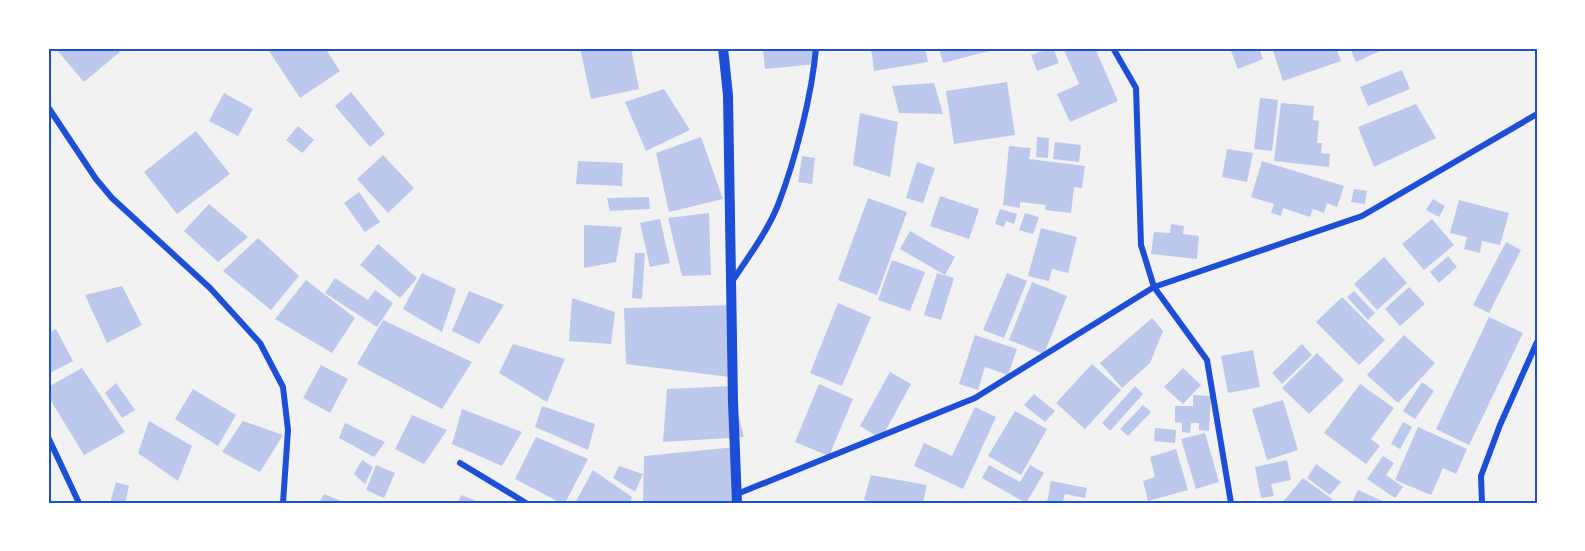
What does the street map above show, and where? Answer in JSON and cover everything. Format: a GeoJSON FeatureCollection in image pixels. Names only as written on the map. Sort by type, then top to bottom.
{"type":"FeatureCollection","features":[{"type":"Feature","properties":{"kind":"street"},"geometry":{"type":"LineString","coordinates":[[723,48],[728,95],[737,499],[975,399],[1154,287],[1362,216],[1537,114]]}},
{"type":"Feature","properties":{"kind":"street"},"geometry":{"type":"LineString","coordinates":[[731,283],[764,232],[777,205],[805,112],[816,48]]}},
{"type":"Feature","properties":{"kind":"street"},"geometry":{"type":"LineString","coordinates":[[1113,48],[1136,88],[1141,245],[1154,287],[1207,360],[1231,503]]}},
{"type":"Feature","properties":{"kind":"street"},"geometry":{"type":"LineString","coordinates":[[48,107],[96,179],[112,198],[210,288],[260,343],[282,387],[288,430],[283,503]]}},
{"type":"Feature","properties":{"kind":"street"},"geometry":{"type":"LineString","coordinates":[[1482,503],[1481,476],[1500,425],[1537,342]]}},
{"type":"Feature","properties":{"kind":"street"},"geometry":{"type":"LineString","coordinates":[[48,437],[79,503]]}},
{"type":"Feature","properties":{"kind":"street"},"geometry":{"type":"LineString","coordinates":[[460,463],[526,503]]}},
{"type":"Feature","properties":{"kind":"building"},"geometry":{"type":"Polygon","coordinates":[[[57,48],[118,48],[121,51],[84,82],[57,48]]]}},
{"type":"Feature","properties":{"kind":"building"},"geometry":{"type":"Polygon","coordinates":[[[267,48],[325,48],[340,71],[300,98],[267,48]]]}},
{"type":"Feature","properties":{"kind":"building"},"geometry":{"type":"Polygon","coordinates":[[[580,48],[631,48],[639,89],[591,99],[580,48]]]}},
{"type":"Feature","properties":{"kind":"building"},"geometry":{"type":"Polygon","coordinates":[[[763,48],[815,48],[817,64],[765,69],[763,48]]]}},
{"type":"Feature","properties":{"kind":"building"},"geometry":{"type":"Polygon","coordinates":[[[871,48],[925,48],[928,62],[874,71],[871,48]]]}},
{"type":"Feature","properties":{"kind":"building"},"geometry":{"type":"Polygon","coordinates":[[[939,48],[992,48],[993,50],[943,63],[939,48]]]}},
{"type":"Feature","properties":{"kind":"building"},"geometry":{"type":"Polygon","coordinates":[[[1051,48],[1059,63],[1037,71],[1031,55],[1051,48]]]}},
{"type":"Feature","properties":{"kind":"building"},"geometry":{"type":"Polygon","coordinates":[[[1063,48],[1095,48],[1118,101],[1070,122],[1057,94],[1079,84],[1063,48]]]}},
{"type":"Feature","properties":{"kind":"building"},"geometry":{"type":"Polygon","coordinates":[[[1238,48],[1259,48],[1263,59],[1238,69],[1231,51],[1238,48]]]}},
{"type":"Feature","properties":{"kind":"building"},"geometry":{"type":"Polygon","coordinates":[[[1272,48],[1336,48],[1341,61],[1283,81],[1272,48]]]}},
{"type":"Feature","properties":{"kind":"building"},"geometry":{"type":"Polygon","coordinates":[[[1350,48],[1378,48],[1380,51],[1356,62],[1350,48]]]}},
{"type":"Feature","properties":{"kind":"building"},"geometry":{"type":"Polygon","coordinates":[[[1402,70],[1410,89],[1368,106],[1360,87],[1402,70]]]}},
{"type":"Feature","properties":{"kind":"building"},"geometry":{"type":"Polygon","coordinates":[[[1007,82],[1015,135],[954,144],[946,91],[1007,82]]]}},
{"type":"Feature","properties":{"kind":"building"},"geometry":{"type":"Polygon","coordinates":[[[934,83],[943,114],[899,113],[892,86],[934,83]]]}},
{"type":"Feature","properties":{"kind":"building"},"geometry":{"type":"Polygon","coordinates":[[[664,89],[690,130],[646,151],[625,102],[664,89]]]}},
{"type":"Feature","properties":{"kind":"building"},"geometry":{"type":"Polygon","coordinates":[[[351,92],[385,134],[370,147],[335,106],[351,92]]]}},
{"type":"Feature","properties":{"kind":"building"},"geometry":{"type":"Polygon","coordinates":[[[224,93],[253,109],[238,136],[209,121],[224,93]]]}},
{"type":"Feature","properties":{"kind":"building"},"geometry":{"type":"Polygon","coordinates":[[[1260,98],[1278,100],[1272,151],[1254,149],[1260,98]]]}},
{"type":"Feature","properties":{"kind":"building"},"geometry":{"type":"Polygon","coordinates":[[[1281,103],[1314,106],[1313,120],[1319,121],[1317,143],[1322,143],[1321,153],[1330,154],[1329,167],[1274,161],[1281,103]]]}},
{"type":"Feature","properties":{"kind":"building"},"geometry":{"type":"Polygon","coordinates":[[[1416,104],[1436,138],[1374,167],[1358,127],[1416,104]]]}},
{"type":"Feature","properties":{"kind":"building"},"geometry":{"type":"Polygon","coordinates":[[[860,113],[898,122],[890,177],[853,165],[860,113]]]}},
{"type":"Feature","properties":{"kind":"building"},"geometry":{"type":"Polygon","coordinates":[[[298,126],[314,140],[302,153],[286,140],[298,126]]]}},
{"type":"Feature","properties":{"kind":"building"},"geometry":{"type":"Polygon","coordinates":[[[196,131],[230,174],[177,214],[144,172],[196,131]]]}},
{"type":"Feature","properties":{"kind":"building"},"geometry":{"type":"Polygon","coordinates":[[[701,137],[723,199],[669,212],[656,153],[701,137]]]}},
{"type":"Feature","properties":{"kind":"building"},"geometry":{"type":"Polygon","coordinates":[[[1037,137],[1049,138],[1048,158],[1036,157],[1037,137]]]}},
{"type":"Feature","properties":{"kind":"building"},"geometry":{"type":"Polygon","coordinates":[[[1055,142],[1081,145],[1079,162],[1053,159],[1055,142]]]}},
{"type":"Feature","properties":{"kind":"building"},"geometry":{"type":"Polygon","coordinates":[[[1009,146],[1031,148],[1029,159],[1085,166],[1082,188],[1074,187],[1071,213],[1045,210],[1046,205],[1020,202],[1020,208],[1003,205],[1009,146]]]}},
{"type":"Feature","properties":{"kind":"building"},"geometry":{"type":"Polygon","coordinates":[[[1227,149],[1253,153],[1247,182],[1222,177],[1227,149]]]}},
{"type":"Feature","properties":{"kind":"building"},"geometry":{"type":"Polygon","coordinates":[[[383,155],[414,188],[388,213],[357,179],[383,155]]]}},
{"type":"Feature","properties":{"kind":"building"},"geometry":{"type":"Polygon","coordinates":[[[802,156],[815,158],[812,184],[798,182],[802,156]]]}},
{"type":"Feature","properties":{"kind":"building"},"geometry":{"type":"Polygon","coordinates":[[[578,161],[623,163],[622,186],[576,184],[578,161]]]}},
{"type":"Feature","properties":{"kind":"building"},"geometry":{"type":"Polygon","coordinates":[[[1262,161],[1344,186],[1337,207],[1327,203],[1324,213],[1313,209],[1310,217],[1283,208],[1281,216],[1271,213],[1274,204],[1251,197],[1262,161]]]}},
{"type":"Feature","properties":{"kind":"building"},"geometry":{"type":"Polygon","coordinates":[[[917,162],[935,168],[923,203],[906,198],[917,162]]]}},
{"type":"Feature","properties":{"kind":"building"},"geometry":{"type":"Polygon","coordinates":[[[1354,189],[1367,191],[1365,204],[1351,202],[1354,189]]]}},
{"type":"Feature","properties":{"kind":"building"},"geometry":{"type":"Polygon","coordinates":[[[359,192],[380,222],[365,232],[344,203],[359,192]]]}},
{"type":"Feature","properties":{"kind":"building"},"geometry":{"type":"Polygon","coordinates":[[[940,196],[979,209],[969,239],[930,226],[940,196]]]}},
{"type":"Feature","properties":{"kind":"building"},"geometry":{"type":"Polygon","coordinates":[[[649,197],[650,209],[610,211],[607,198],[649,197]]]}},
{"type":"Feature","properties":{"kind":"building"},"geometry":{"type":"Polygon","coordinates":[[[868,198],[907,212],[877,295],[838,280],[868,198]]]}},
{"type":"Feature","properties":{"kind":"building"},"geometry":{"type":"Polygon","coordinates":[[[1433,199],[1445,206],[1439,217],[1426,210],[1433,199]]]}},
{"type":"Feature","properties":{"kind":"building"},"geometry":{"type":"Polygon","coordinates":[[[1459,200],[1509,213],[1500,245],[1482,241],[1480,253],[1464,249],[1467,237],[1450,233],[1459,200]]]}},
{"type":"Feature","properties":{"kind":"building"},"geometry":{"type":"Polygon","coordinates":[[[209,204],[248,237],[218,262],[184,231],[209,204]]]}},
{"type":"Feature","properties":{"kind":"building"},"geometry":{"type":"Polygon","coordinates":[[[1000,209],[1017,214],[1014,224],[1006,221],[1004,227],[995,224],[1000,209]]]}},
{"type":"Feature","properties":{"kind":"building"},"geometry":{"type":"Polygon","coordinates":[[[709,213],[711,275],[682,276],[668,218],[709,213]]]}},
{"type":"Feature","properties":{"kind":"building"},"geometry":{"type":"Polygon","coordinates":[[[1025,213],[1039,217],[1033,234],[1019,230],[1025,213]]]}},
{"type":"Feature","properties":{"kind":"building"},"geometry":{"type":"Polygon","coordinates":[[[660,219],[670,263],[650,267],[640,223],[660,219]]]}},
{"type":"Feature","properties":{"kind":"building"},"geometry":{"type":"Polygon","coordinates":[[[1432,219],[1454,245],[1424,270],[1402,244],[1432,219]]]}},
{"type":"Feature","properties":{"kind":"building"},"geometry":{"type":"Polygon","coordinates":[[[1171,224],[1184,226],[1183,234],[1199,236],[1197,259],[1151,254],[1154,232],[1170,233],[1171,224]]]}},
{"type":"Feature","properties":{"kind":"building"},"geometry":{"type":"Polygon","coordinates":[[[584,225],[622,227],[616,262],[584,268],[584,225]]]}},
{"type":"Feature","properties":{"kind":"building"},"geometry":{"type":"Polygon","coordinates":[[[1041,228],[1077,237],[1068,273],[1052,269],[1049,281],[1028,276],[1041,228]]]}},
{"type":"Feature","properties":{"kind":"building"},"geometry":{"type":"Polygon","coordinates":[[[910,231],[955,257],[945,275],[900,249],[910,231]]]}},
{"type":"Feature","properties":{"kind":"building"},"geometry":{"type":"Polygon","coordinates":[[[258,238],[299,276],[271,310],[223,271],[258,238]]]}},
{"type":"Feature","properties":{"kind":"building"},"geometry":{"type":"Polygon","coordinates":[[[1506,242],[1521,250],[1489,313],[1473,305],[1506,242]]]}},
{"type":"Feature","properties":{"kind":"building"},"geometry":{"type":"Polygon","coordinates":[[[378,244],[417,278],[400,298],[360,265],[378,244]]]}},
{"type":"Feature","properties":{"kind":"building"},"geometry":{"type":"Polygon","coordinates":[[[635,253],[645,253],[642,299],[632,298],[635,253]]]}},
{"type":"Feature","properties":{"kind":"building"},"geometry":{"type":"Polygon","coordinates":[[[1448,256],[1457,267],[1439,283],[1430,272],[1448,256]]]}},
{"type":"Feature","properties":{"kind":"building"},"geometry":{"type":"Polygon","coordinates":[[[1384,257],[1407,283],[1377,310],[1354,284],[1384,257]]]}},
{"type":"Feature","properties":{"kind":"building"},"geometry":{"type":"Polygon","coordinates":[[[892,260],[925,272],[910,311],[878,300],[892,260]]]}},
{"type":"Feature","properties":{"kind":"building"},"geometry":{"type":"Polygon","coordinates":[[[422,273],[456,289],[442,332],[403,309],[422,273]]]}},
{"type":"Feature","properties":{"kind":"building"},"geometry":{"type":"Polygon","coordinates":[[[937,273],[954,278],[941,320],[924,315],[937,273]]]}},
{"type":"Feature","properties":{"kind":"building"},"geometry":{"type":"Polygon","coordinates":[[[1007,273],[1027,281],[1004,338],[983,330],[1007,273]]]}},
{"type":"Feature","properties":{"kind":"building"},"geometry":{"type":"Polygon","coordinates":[[[335,278],[368,300],[375,290],[393,303],[377,327],[325,293],[335,278]]]}},
{"type":"Feature","properties":{"kind":"building"},"geometry":{"type":"Polygon","coordinates":[[[306,280],[355,318],[332,353],[275,319],[306,280]]]}},
{"type":"Feature","properties":{"kind":"building"},"geometry":{"type":"Polygon","coordinates":[[[1032,282],[1067,296],[1044,354],[1009,340],[1032,282]]]}},
{"type":"Feature","properties":{"kind":"building"},"geometry":{"type":"Polygon","coordinates":[[[122,286],[142,325],[107,343],[85,295],[122,286]]]}},
{"type":"Feature","properties":{"kind":"building"},"geometry":{"type":"Polygon","coordinates":[[[1409,287],[1425,304],[1400,326],[1385,309],[1409,287]]]}},
{"type":"Feature","properties":{"kind":"building"},"geometry":{"type":"Polygon","coordinates":[[[469,291],[504,305],[479,344],[452,331],[469,291]]]}},
{"type":"Feature","properties":{"kind":"building"},"geometry":{"type":"Polygon","coordinates":[[[1354,291],[1375,313],[1368,320],[1347,297],[1354,291]]]}},
{"type":"Feature","properties":{"kind":"building"},"geometry":{"type":"Polygon","coordinates":[[[1342,297],[1385,340],[1359,365],[1316,322],[1342,297]]]}},
{"type":"Feature","properties":{"kind":"building"},"geometry":{"type":"Polygon","coordinates":[[[572,298],[615,312],[611,344],[569,341],[572,298]]]}},
{"type":"Feature","properties":{"kind":"building"},"geometry":{"type":"Polygon","coordinates":[[[838,303],[871,317],[842,386],[810,373],[838,303]]]}},
{"type":"Feature","properties":{"kind":"building"},"geometry":{"type":"Polygon","coordinates":[[[736,305],[730,377],[626,364],[624,308],[736,305]]]}},
{"type":"Feature","properties":{"kind":"building"},"geometry":{"type":"Polygon","coordinates":[[[1489,317],[1523,333],[1469,445],[1436,429],[1489,317]]]}},
{"type":"Feature","properties":{"kind":"building"},"geometry":{"type":"Polygon","coordinates":[[[1152,318],[1163,331],[1150,363],[1122,388],[1100,363],[1152,318]]]}},
{"type":"Feature","properties":{"kind":"building"},"geometry":{"type":"Polygon","coordinates":[[[383,320],[472,362],[442,409],[357,364],[383,320]]]}},
{"type":"Feature","properties":{"kind":"building"},"geometry":{"type":"Polygon","coordinates":[[[56,329],[73,361],[48,374],[48,333],[56,329]]]}},
{"type":"Feature","properties":{"kind":"building"},"geometry":{"type":"Polygon","coordinates":[[[975,335],[1017,349],[1008,375],[985,367],[978,390],[959,384],[975,335]]]}},
{"type":"Feature","properties":{"kind":"building"},"geometry":{"type":"Polygon","coordinates":[[[1404,335],[1435,363],[1398,403],[1367,375],[1404,335]]]}},
{"type":"Feature","properties":{"kind":"building"},"geometry":{"type":"Polygon","coordinates":[[[513,344],[565,359],[547,402],[499,373],[513,344]]]}},
{"type":"Feature","properties":{"kind":"building"},"geometry":{"type":"Polygon","coordinates":[[[1302,344],[1312,355],[1282,384],[1272,373],[1302,344]]]}},
{"type":"Feature","properties":{"kind":"building"},"geometry":{"type":"Polygon","coordinates":[[[1253,350],[1260,387],[1228,393],[1221,356],[1253,350]]]}},
{"type":"Feature","properties":{"kind":"building"},"geometry":{"type":"Polygon","coordinates":[[[1317,353],[1344,380],[1309,414],[1282,388],[1317,353]]]}},
{"type":"Feature","properties":{"kind":"building"},"geometry":{"type":"Polygon","coordinates":[[[1092,364],[1121,390],[1085,429],[1056,403],[1092,364]]]}},
{"type":"Feature","properties":{"kind":"building"},"geometry":{"type":"Polygon","coordinates":[[[321,365],[348,379],[330,413],[303,398],[321,365]]]}},
{"type":"Feature","properties":{"kind":"building"},"geometry":{"type":"Polygon","coordinates":[[[82,368],[125,432],[84,455],[48,396],[48,387],[82,368]]]}},
{"type":"Feature","properties":{"kind":"building"},"geometry":{"type":"Polygon","coordinates":[[[1183,368],[1201,385],[1183,404],[1164,387],[1183,368]]]}},
{"type":"Feature","properties":{"kind":"building"},"geometry":{"type":"Polygon","coordinates":[[[890,372],[911,384],[881,439],[860,426],[890,372]]]}},
{"type":"Feature","properties":{"kind":"building"},"geometry":{"type":"Polygon","coordinates":[[[1422,382],[1434,391],[1415,419],[1403,411],[1422,382]]]}},
{"type":"Feature","properties":{"kind":"building"},"geometry":{"type":"Polygon","coordinates":[[[116,383],[135,410],[122,418],[105,393],[116,383]]]}},
{"type":"Feature","properties":{"kind":"building"},"geometry":{"type":"Polygon","coordinates":[[[819,384],[853,399],[829,456],[795,442],[819,384]]]}},
{"type":"Feature","properties":{"kind":"building"},"geometry":{"type":"Polygon","coordinates":[[[1360,384],[1394,408],[1371,439],[1380,446],[1366,464],[1324,433],[1360,384]]]}},
{"type":"Feature","properties":{"kind":"building"},"geometry":{"type":"Polygon","coordinates":[[[731,386],[744,437],[663,442],[667,389],[731,386]]]}},
{"type":"Feature","properties":{"kind":"building"},"geometry":{"type":"Polygon","coordinates":[[[1135,386],[1143,394],[1110,431],[1102,423],[1135,386]]]}},
{"type":"Feature","properties":{"kind":"building"},"geometry":{"type":"Polygon","coordinates":[[[193,389],[236,415],[218,446],[175,419],[193,389]]]}},
{"type":"Feature","properties":{"kind":"building"},"geometry":{"type":"Polygon","coordinates":[[[1034,394],[1055,411],[1045,422],[1024,405],[1034,394]]]}},
{"type":"Feature","properties":{"kind":"building"},"geometry":{"type":"Polygon","coordinates":[[[1193,395],[1211,396],[1209,431],[1199,430],[1199,423],[1191,423],[1190,433],[1182,432],[1182,423],[1175,422],[1175,406],[1193,406],[1193,395]]]}},
{"type":"Feature","properties":{"kind":"building"},"geometry":{"type":"Polygon","coordinates":[[[1283,400],[1298,450],[1267,460],[1252,409],[1283,400]]]}},
{"type":"Feature","properties":{"kind":"building"},"geometry":{"type":"Polygon","coordinates":[[[1143,405],[1151,412],[1128,436],[1120,429],[1143,405]]]}},
{"type":"Feature","properties":{"kind":"building"},"geometry":{"type":"Polygon","coordinates":[[[542,406],[595,424],[588,450],[535,427],[542,406]]]}},
{"type":"Feature","properties":{"kind":"building"},"geometry":{"type":"Polygon","coordinates":[[[975,407],[996,417],[963,489],[914,466],[924,443],[952,456],[975,407]]]}},
{"type":"Feature","properties":{"kind":"building"},"geometry":{"type":"Polygon","coordinates":[[[462,409],[522,432],[502,466],[452,444],[462,409]]]}},
{"type":"Feature","properties":{"kind":"building"},"geometry":{"type":"Polygon","coordinates":[[[1015,411],[1047,429],[1021,475],[988,456],[1015,411]]]}},
{"type":"Feature","properties":{"kind":"building"},"geometry":{"type":"Polygon","coordinates":[[[412,415],[447,430],[424,464],[395,449],[412,415]]]}},
{"type":"Feature","properties":{"kind":"building"},"geometry":{"type":"Polygon","coordinates":[[[149,421],[192,446],[178,481],[138,453],[149,421]]]}},
{"type":"Feature","properties":{"kind":"building"},"geometry":{"type":"Polygon","coordinates":[[[243,421],[283,435],[260,472],[222,452],[243,421]]]}},
{"type":"Feature","properties":{"kind":"building"},"geometry":{"type":"Polygon","coordinates":[[[1403,422],[1412,427],[1400,449],[1391,444],[1403,422]]]}},
{"type":"Feature","properties":{"kind":"building"},"geometry":{"type":"Polygon","coordinates":[[[345,423],[385,442],[374,457],[339,438],[345,423]]]}},
{"type":"Feature","properties":{"kind":"building"},"geometry":{"type":"Polygon","coordinates":[[[1418,427],[1467,449],[1456,474],[1443,468],[1431,495],[1395,480],[1418,427]]]}},
{"type":"Feature","properties":{"kind":"building"},"geometry":{"type":"Polygon","coordinates":[[[1155,428],[1176,430],[1175,443],[1154,441],[1155,428]]]}},
{"type":"Feature","properties":{"kind":"building"},"geometry":{"type":"Polygon","coordinates":[[[1205,433],[1219,482],[1196,489],[1181,439],[1205,433]]]}},
{"type":"Feature","properties":{"kind":"building"},"geometry":{"type":"Polygon","coordinates":[[[536,437],[588,459],[565,503],[515,479],[536,437]]]}},
{"type":"Feature","properties":{"kind":"building"},"geometry":{"type":"Polygon","coordinates":[[[736,447],[734,503],[643,503],[644,456],[736,447]]]}},
{"type":"Feature","properties":{"kind":"building"},"geometry":{"type":"Polygon","coordinates":[[[1176,449],[1188,490],[1148,501],[1143,481],[1155,477],[1150,457],[1176,449]]]}},
{"type":"Feature","properties":{"kind":"building"},"geometry":{"type":"Polygon","coordinates":[[[1383,456],[1394,463],[1386,475],[1403,487],[1395,498],[1367,479],[1383,456]]]}},
{"type":"Feature","properties":{"kind":"building"},"geometry":{"type":"Polygon","coordinates":[[[362,460],[373,467],[365,484],[354,474],[362,460]]]}},
{"type":"Feature","properties":{"kind":"building"},"geometry":{"type":"Polygon","coordinates":[[[1287,460],[1291,480],[1271,484],[1274,496],[1261,498],[1255,467],[1287,460]]]}},
{"type":"Feature","properties":{"kind":"building"},"geometry":{"type":"Polygon","coordinates":[[[1316,464],[1341,482],[1330,495],[1307,478],[1316,464]]]}},
{"type":"Feature","properties":{"kind":"building"},"geometry":{"type":"Polygon","coordinates":[[[376,465],[395,473],[384,498],[366,490],[376,465]]]}},
{"type":"Feature","properties":{"kind":"building"},"geometry":{"type":"Polygon","coordinates":[[[989,465],[1020,482],[1030,465],[1044,473],[1026,503],[982,478],[989,465]]]}},
{"type":"Feature","properties":{"kind":"building"},"geometry":{"type":"Polygon","coordinates":[[[619,466],[643,474],[635,492],[613,478],[619,466]]]}},
{"type":"Feature","properties":{"kind":"building"},"geometry":{"type":"Polygon","coordinates":[[[593,470],[632,497],[630,503],[575,503],[593,470]]]}},
{"type":"Feature","properties":{"kind":"building"},"geometry":{"type":"Polygon","coordinates":[[[871,475],[927,485],[923,503],[877,503],[864,500],[871,475]]]}},
{"type":"Feature","properties":{"kind":"building"},"geometry":{"type":"Polygon","coordinates":[[[1303,478],[1332,499],[1330,503],[1282,503],[1303,478]]]}},
{"type":"Feature","properties":{"kind":"building"},"geometry":{"type":"Polygon","coordinates":[[[1051,481],[1087,488],[1085,498],[1065,494],[1063,500],[1071,503],[1047,503],[1051,481]]]}},
{"type":"Feature","properties":{"kind":"building"},"geometry":{"type":"Polygon","coordinates":[[[116,482],[129,486],[125,503],[110,503],[116,482]]]}},
{"type":"Feature","properties":{"kind":"building"},"geometry":{"type":"Polygon","coordinates":[[[1358,490],[1387,503],[1352,503],[1358,490]]]}},
{"type":"Feature","properties":{"kind":"building"},"geometry":{"type":"Polygon","coordinates":[[[324,494],[346,503],[319,503],[324,494]]]}},
{"type":"Feature","properties":{"kind":"building"},"geometry":{"type":"Polygon","coordinates":[[[461,495],[482,503],[458,503],[461,495]]]}}]}
